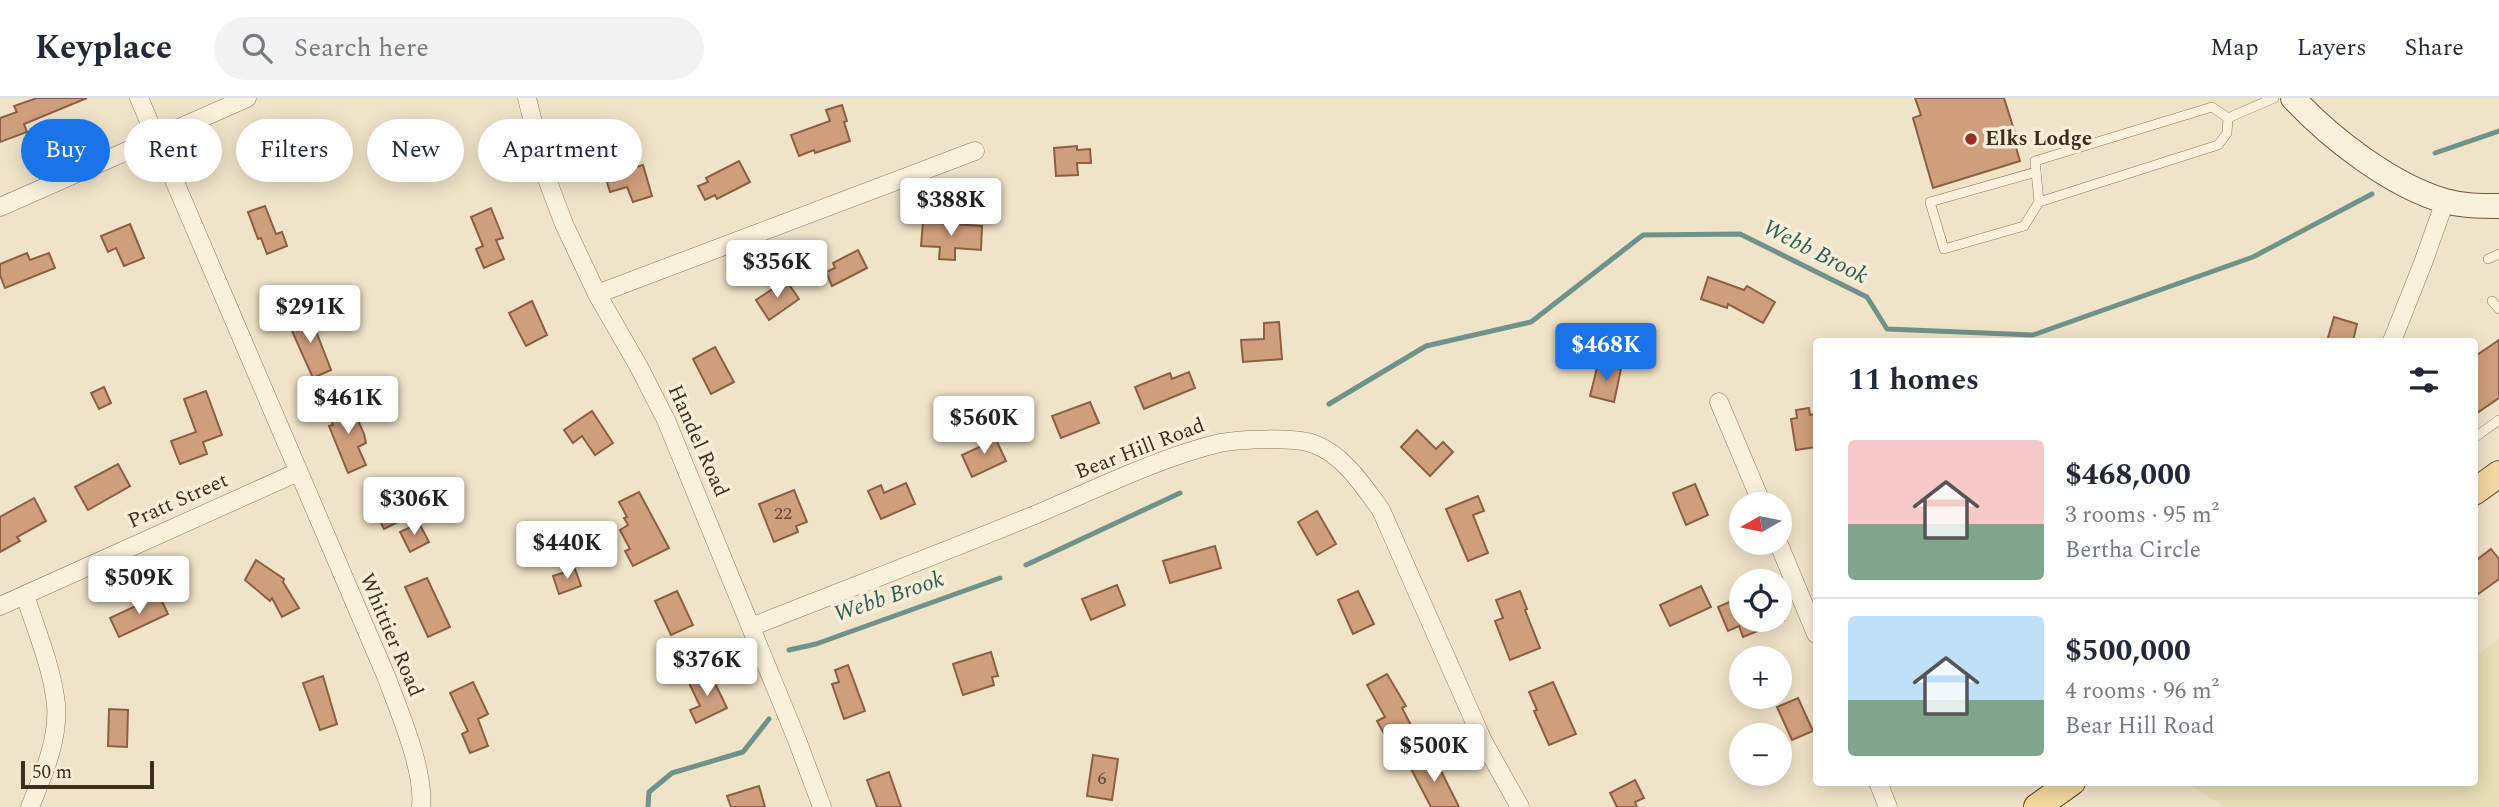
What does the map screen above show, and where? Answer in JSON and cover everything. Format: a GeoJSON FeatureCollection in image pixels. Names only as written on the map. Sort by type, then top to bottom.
{"type":"FeatureCollection","features":[{"type":"Feature","properties":{"kind":"main road"},"geometry":{"type":"LineString","coordinates":[[2478,489],[2499,474]]}},
{"type":"Feature","properties":{"kind":"main road"},"geometry":{"type":"LineString","coordinates":[[2037,807],[2066,786]]}},
{"type":"Feature","properties":{"kind":"street","name":"Whittier Road"},"geometry":{"type":"LineString","coordinates":[[139,98],[148,119]]}},
{"type":"Feature","properties":{"kind":"street"},"geometry":{"type":"LineString","coordinates":[[200,119],[247,98]]}},
{"type":"Feature","properties":{"kind":"street","name":"Handel Road"},"geometry":{"type":"LineString","coordinates":[[527,98],[547,179],[564,224],[597,294],[666,421],[822,807]]}},
{"type":"Feature","properties":{"kind":"street"},"geometry":{"type":"LineString","coordinates":[[2293,98],[2347,148],[2426,194],[2470,206],[2499,206]]}},
{"type":"Feature","properties":{"kind":"street"},"geometry":{"type":"LineString","coordinates":[[597,294],[975,151]]}},
{"type":"Feature","properties":{"kind":"street"},"geometry":{"type":"LineString","coordinates":[[0,207],[124,153]]}},
{"type":"Feature","properties":{"kind":"street","name":"Whittier Road"},"geometry":{"type":"LineString","coordinates":[[174,182],[386,676],[410,743],[418,774],[421,807]]}},
{"type":"Feature","properties":{"kind":"street"},"geometry":{"type":"LineString","coordinates":[[2393,338],[2445,201]]}},
{"type":"Feature","properties":{"kind":"street"},"geometry":{"type":"LineString","coordinates":[[1719,402],[1757,492]]}},
{"type":"Feature","properties":{"kind":"street","name":"Bear Hill Road"},"geometry":{"type":"LineString","coordinates":[[751,626],[1001,529],[1186,453],[1222,443],[1259,439],[1314,444],[1335,457],[1357,478],[1381,510],[1483,741],[1520,807]]}},
{"type":"Feature","properties":{"kind":"street","name":"Pratt Street"},"geometry":{"type":"LineString","coordinates":[[0,606],[298,472]]}},
{"type":"Feature","properties":{"kind":"street"},"geometry":{"type":"LineString","coordinates":[[1783,555],[1813,627]]}},
{"type":"Feature","properties":{"kind":"street"},"geometry":{"type":"LineString","coordinates":[[25,595],[48,665],[56,704],[54,735],[30,807]]}},
{"type":"Feature","properties":{"kind":"street"},"geometry":{"type":"LineString","coordinates":[[1880,786],[1888,807]]}},
{"type":"Feature","properties":{"kind":"lane"},"geometry":{"type":"LineString","coordinates":[[2228,118],[2274,98]]}},
{"type":"Feature","properties":{"kind":"lane"},"geometry":{"type":"LineString","coordinates":[[2036,172],[1930,202],[1944,249],[2024,226],[2039,202],[2035,160],[2212,107],[2228,118]]}},
{"type":"Feature","properties":{"kind":"lane"},"geometry":{"type":"LineString","coordinates":[[2039,202],[2218,145],[2227,133],[2228,118]]}},
{"type":"Feature","properties":{"kind":"lane"},"geometry":{"type":"LineString","coordinates":[[2488,259],[2499,254]]}},
{"type":"Feature","properties":{"kind":"lane"},"geometry":{"type":"LineString","coordinates":[[2478,435],[2499,420]]}},
{"type":"Feature","properties":{"kind":"shaded area"},"geometry":{"type":"Polygon","coordinates":[[[2499,639],[2499,807],[2225,807],[2191,786],[2478,786],[2478,655],[2499,639]]]}},
{"type":"Feature","properties":{"kind":"building"},"geometry":{"type":"Polygon","coordinates":[[[37,98],[87,98],[36,119],[21,119],[21,134],[0,142],[0,118],[17,112],[14,106],[37,98]]]}},
{"type":"Feature","properties":{"kind":"building","name":"Elks Lodge"},"geometry":{"type":"Polygon","coordinates":[[[1915,98],[2004,98],[2020,161],[1933,188],[1913,118],[1921,115],[1915,98]]]}},
{"type":"Feature","properties":{"kind":"building"},"geometry":{"type":"Polygon","coordinates":[[[842,105],[850,141],[799,156],[791,135],[830,121],[826,110],[842,105]]]}},
{"type":"Feature","properties":{"kind":"building"},"geometry":{"type":"Polygon","coordinates":[[[1077,146],[1077,150],[1090,149],[1091,163],[1077,163],[1078,175],[1056,176],[1054,148],[1077,146]]]}},
{"type":"Feature","properties":{"kind":"building"},"geometry":{"type":"Polygon","coordinates":[[[739,161],[750,182],[717,199],[715,195],[705,200],[698,186],[708,182],[706,178],[739,161]]]}},
{"type":"Feature","properties":{"kind":"building"},"geometry":{"type":"Polygon","coordinates":[[[643,165],[652,196],[633,202],[627,187],[610,192],[607,182],[642,182],[643,165]]]}},
{"type":"Feature","properties":{"kind":"building"},"geometry":{"type":"Polygon","coordinates":[[[265,206],[276,234],[282,232],[287,246],[267,254],[248,212],[265,206]]]}},
{"type":"Feature","properties":{"kind":"building"},"geometry":{"type":"Polygon","coordinates":[[[491,208],[503,238],[496,240],[504,259],[484,268],[476,249],[483,246],[471,217],[491,208]]]}},
{"type":"Feature","properties":{"kind":"building"},"geometry":{"type":"Polygon","coordinates":[[[923,222],[982,226],[981,250],[955,248],[955,260],[939,259],[940,247],[921,246],[923,222]]]}},
{"type":"Feature","properties":{"kind":"building"},"geometry":{"type":"Polygon","coordinates":[[[130,224],[144,258],[124,266],[116,248],[108,252],[101,236],[130,224]]]}},
{"type":"Feature","properties":{"kind":"building"},"geometry":{"type":"Polygon","coordinates":[[[858,250],[867,268],[832,286],[826,272],[835,268],[833,263],[858,250]]]}},
{"type":"Feature","properties":{"kind":"building"},"geometry":{"type":"Polygon","coordinates":[[[27,253],[30,260],[49,253],[55,268],[5,288],[0,275],[0,264],[27,253]]]}},
{"type":"Feature","properties":{"kind":"building"},"geometry":{"type":"Polygon","coordinates":[[[1708,277],[1744,290],[1747,286],[1775,302],[1763,323],[1728,304],[1727,308],[1701,299],[1708,277]]]}},
{"type":"Feature","properties":{"kind":"building"},"geometry":{"type":"Polygon","coordinates":[[[786,280],[799,299],[769,320],[756,300],[786,280]]]}},
{"type":"Feature","properties":{"kind":"building"},"geometry":{"type":"Polygon","coordinates":[[[532,301],[547,335],[526,346],[509,313],[532,301]]]}},
{"type":"Feature","properties":{"kind":"building"},"geometry":{"type":"Polygon","coordinates":[[[309,313],[331,370],[313,378],[288,322],[309,313]]]}},
{"type":"Feature","properties":{"kind":"building"},"geometry":{"type":"Polygon","coordinates":[[[2334,317],[2357,324],[2354,338],[2328,338],[2334,317]]]}},
{"type":"Feature","properties":{"kind":"building"},"geometry":{"type":"Polygon","coordinates":[[[1279,322],[1282,359],[1243,362],[1241,340],[1264,339],[1264,323],[1279,322]]]}},
{"type":"Feature","properties":{"kind":"building"},"geometry":{"type":"Polygon","coordinates":[[[2499,340],[2499,398],[2478,412],[2478,354],[2499,340]]]}},
{"type":"Feature","properties":{"kind":"building"},"geometry":{"type":"Polygon","coordinates":[[[715,347],[734,382],[711,394],[693,359],[715,347]]]}},
{"type":"Feature","properties":{"kind":"building"},"geometry":{"type":"Polygon","coordinates":[[[1598,364],[1621,369],[1614,402],[1590,396],[1598,364]]]}},
{"type":"Feature","properties":{"kind":"building"},"geometry":{"type":"Polygon","coordinates":[[[1189,372],[1195,388],[1144,409],[1135,387],[1170,373],[1172,379],[1189,372]]]}},
{"type":"Feature","properties":{"kind":"building"},"geometry":{"type":"Polygon","coordinates":[[[104,387],[111,403],[99,409],[91,393],[104,387]]]}},
{"type":"Feature","properties":{"kind":"building"},"geometry":{"type":"Polygon","coordinates":[[[206,391],[222,435],[203,442],[207,454],[180,464],[171,441],[196,432],[184,399],[206,391]]]}},
{"type":"Feature","properties":{"kind":"building"},"geometry":{"type":"Polygon","coordinates":[[[350,402],[364,434],[366,443],[358,447],[366,465],[348,473],[329,426],[333,425],[327,411],[350,402]]]}},
{"type":"Feature","properties":{"kind":"building"},"geometry":{"type":"Polygon","coordinates":[[[1090,402],[1099,423],[1061,438],[1052,416],[1090,402]]]}},
{"type":"Feature","properties":{"kind":"building"},"geometry":{"type":"Polygon","coordinates":[[[1809,408],[1810,415],[1813,414],[1813,447],[1796,450],[1791,419],[1797,418],[1796,410],[1809,408]]]}},
{"type":"Feature","properties":{"kind":"building"},"geometry":{"type":"Polygon","coordinates":[[[592,411],[613,443],[595,455],[582,436],[573,443],[564,430],[592,411]]]}},
{"type":"Feature","properties":{"kind":"building"},"geometry":{"type":"Polygon","coordinates":[[[1417,430],[1436,449],[1443,442],[1453,452],[1430,476],[1401,447],[1417,430]]]}},
{"type":"Feature","properties":{"kind":"building"},"geometry":{"type":"Polygon","coordinates":[[[992,431],[1006,461],[972,477],[962,455],[984,445],[980,437],[992,431]]]}},
{"type":"Feature","properties":{"kind":"building"},"geometry":{"type":"Polygon","coordinates":[[[118,464],[130,486],[88,510],[75,487],[118,464]]]}},
{"type":"Feature","properties":{"kind":"building"},"geometry":{"type":"Polygon","coordinates":[[[906,483],[915,504],[881,519],[868,491],[881,485],[884,493],[906,483]]]}},
{"type":"Feature","properties":{"kind":"building"},"geometry":{"type":"Polygon","coordinates":[[[1695,484],[1708,515],[1686,525],[1673,493],[1695,484]]]}},
{"type":"Feature","properties":{"kind":"building"},"geometry":{"type":"Polygon","coordinates":[[[794,490],[807,522],[796,526],[798,532],[774,542],[759,504],[794,490]]]}},
{"type":"Feature","properties":{"kind":"building"},"geometry":{"type":"Polygon","coordinates":[[[639,492],[669,548],[633,566],[625,551],[630,549],[620,530],[628,525],[619,502],[639,492]]]}},
{"type":"Feature","properties":{"kind":"building"},"geometry":{"type":"Polygon","coordinates":[[[391,493],[404,519],[384,529],[371,503],[391,493]]]}},
{"type":"Feature","properties":{"kind":"building"},"geometry":{"type":"Polygon","coordinates":[[[1478,496],[1484,511],[1473,515],[1488,553],[1468,561],[1446,509],[1478,496]]]}},
{"type":"Feature","properties":{"kind":"building"},"geometry":{"type":"Polygon","coordinates":[[[34,498],[46,521],[17,537],[20,541],[0,552],[0,517],[34,498]]]}},
{"type":"Feature","properties":{"kind":"building"},"geometry":{"type":"Polygon","coordinates":[[[1317,511],[1336,544],[1317,555],[1298,522],[1317,511]]]}},
{"type":"Feature","properties":{"kind":"building"},"geometry":{"type":"Polygon","coordinates":[[[419,523],[429,542],[410,552],[400,532],[419,523]]]}},
{"type":"Feature","properties":{"kind":"building"},"geometry":{"type":"Polygon","coordinates":[[[1215,546],[1221,568],[1170,583],[1163,561],[1215,546]]]}},
{"type":"Feature","properties":{"kind":"building"},"geometry":{"type":"Polygon","coordinates":[[[2491,549],[2499,559],[2499,579],[2478,594],[2478,559],[2491,549]]]}},
{"type":"Feature","properties":{"kind":"building"},"geometry":{"type":"Polygon","coordinates":[[[256,560],[284,579],[283,582],[299,608],[282,617],[272,598],[270,601],[245,580],[256,560]]]}},
{"type":"Feature","properties":{"kind":"building"},"geometry":{"type":"Polygon","coordinates":[[[575,569],[581,586],[559,594],[553,576],[575,569]]]}},
{"type":"Feature","properties":{"kind":"building"},"geometry":{"type":"Polygon","coordinates":[[[427,578],[450,627],[428,637],[405,587],[427,578]]]}},
{"type":"Feature","properties":{"kind":"building"},"geometry":{"type":"Polygon","coordinates":[[[1117,585],[1125,605],[1091,620],[1082,599],[1117,585]]]}},
{"type":"Feature","properties":{"kind":"building"},"geometry":{"type":"Polygon","coordinates":[[[1701,586],[1711,607],[1670,626],[1660,605],[1701,586]]]}},
{"type":"Feature","properties":{"kind":"building"},"geometry":{"type":"Polygon","coordinates":[[[677,591],[693,625],[671,635],[655,601],[677,591]]]}},
{"type":"Feature","properties":{"kind":"building"},"geometry":{"type":"Polygon","coordinates":[[[1358,591],[1374,624],[1353,634],[1338,600],[1358,591]]]}},
{"type":"Feature","properties":{"kind":"building"},"geometry":{"type":"Polygon","coordinates":[[[1520,591],[1540,648],[1510,660],[1495,621],[1503,618],[1496,600],[1520,591]]]}},
{"type":"Feature","properties":{"kind":"building"},"geometry":{"type":"Polygon","coordinates":[[[159,595],[168,614],[119,637],[110,618],[159,595]]]}},
{"type":"Feature","properties":{"kind":"building"},"geometry":{"type":"Polygon","coordinates":[[[1729,602],[1728,631],[1718,607],[1729,602]]]}},
{"type":"Feature","properties":{"kind":"building"},"geometry":{"type":"Polygon","coordinates":[[[1741,632],[1755,632],[1743,637],[1741,632]]]}},
{"type":"Feature","properties":{"kind":"building"},"geometry":{"type":"Polygon","coordinates":[[[991,652],[998,676],[992,677],[994,685],[963,695],[953,664],[991,652]]]}},
{"type":"Feature","properties":{"kind":"building"},"geometry":{"type":"Polygon","coordinates":[[[848,665],[865,711],[844,719],[832,684],[839,682],[835,670],[848,665]]]}},
{"type":"Feature","properties":{"kind":"building"},"geometry":{"type":"Polygon","coordinates":[[[710,673],[727,708],[696,723],[690,710],[700,706],[689,683],[710,673]]]}},
{"type":"Feature","properties":{"kind":"building"},"geometry":{"type":"Polygon","coordinates":[[[1387,674],[1406,706],[1402,708],[1412,727],[1388,741],[1377,721],[1385,717],[1367,685],[1387,674]]]}},
{"type":"Feature","properties":{"kind":"building"},"geometry":{"type":"Polygon","coordinates":[[[323,676],[337,724],[320,730],[303,683],[323,676]]]}},
{"type":"Feature","properties":{"kind":"building"},"geometry":{"type":"Polygon","coordinates":[[[473,682],[488,714],[478,719],[488,746],[470,753],[462,734],[468,731],[450,693],[473,682]]]}},
{"type":"Feature","properties":{"kind":"building"},"geometry":{"type":"Polygon","coordinates":[[[1553,682],[1576,734],[1549,745],[1529,692],[1553,682]]]}},
{"type":"Feature","properties":{"kind":"building"},"geometry":{"type":"Polygon","coordinates":[[[1798,698],[1813,731],[1792,740],[1792,723],[1784,723],[1778,709],[1792,709],[1792,701],[1798,698]]]}},
{"type":"Feature","properties":{"kind":"building"},"geometry":{"type":"Polygon","coordinates":[[[109,709],[128,710],[127,747],[108,746],[109,709]]]}},
{"type":"Feature","properties":{"kind":"building"},"geometry":{"type":"Polygon","coordinates":[[[1093,755],[1118,759],[1112,800],[1087,796],[1093,755]]]}},
{"type":"Feature","properties":{"kind":"building"},"geometry":{"type":"Polygon","coordinates":[[[1433,755],[1459,807],[1431,807],[1410,767],[1433,755]]]}},
{"type":"Feature","properties":{"kind":"building"},"geometry":{"type":"Polygon","coordinates":[[[889,772],[901,807],[877,807],[867,780],[889,772]]]}},
{"type":"Feature","properties":{"kind":"building"},"geometry":{"type":"Polygon","coordinates":[[[1635,780],[1644,798],[1635,802],[1637,807],[1617,807],[1610,793],[1635,780]]]}},
{"type":"Feature","properties":{"kind":"building"},"geometry":{"type":"Polygon","coordinates":[[[759,786],[765,807],[731,807],[727,796],[759,786]]]}},
{"type":"Feature","properties":{"kind":"waterway","name":"Webb Brook"},"geometry":{"type":"LineString","coordinates":[[2435,153],[2499,131]]}},
{"type":"Feature","properties":{"kind":"waterway","name":"Webb Brook"},"geometry":{"type":"LineString","coordinates":[[1329,404],[1426,346],[1531,322],[1643,235],[1740,234],[1867,297],[1887,329],[2033,335],[2253,257],[2372,194]]}},
{"type":"Feature","properties":{"kind":"waterway","name":"Webb Brook"},"geometry":{"type":"LineString","coordinates":[[1026,565],[1180,493]]}},
{"type":"Feature","properties":{"kind":"waterway","name":"Webb Brook"},"geometry":{"type":"LineString","coordinates":[[789,650],[816,644],[1000,578]]}},
{"type":"Feature","properties":{"kind":"waterway","name":"Webb Brook"},"geometry":{"type":"LineString","coordinates":[[648,807],[649,792],[672,773],[743,752],[769,719]]}},
{"type":"Feature","properties":{"kind":"place","name":"Elks Lodge"},"geometry":{"type":"Point","coordinates":[1971,139]}}]}
